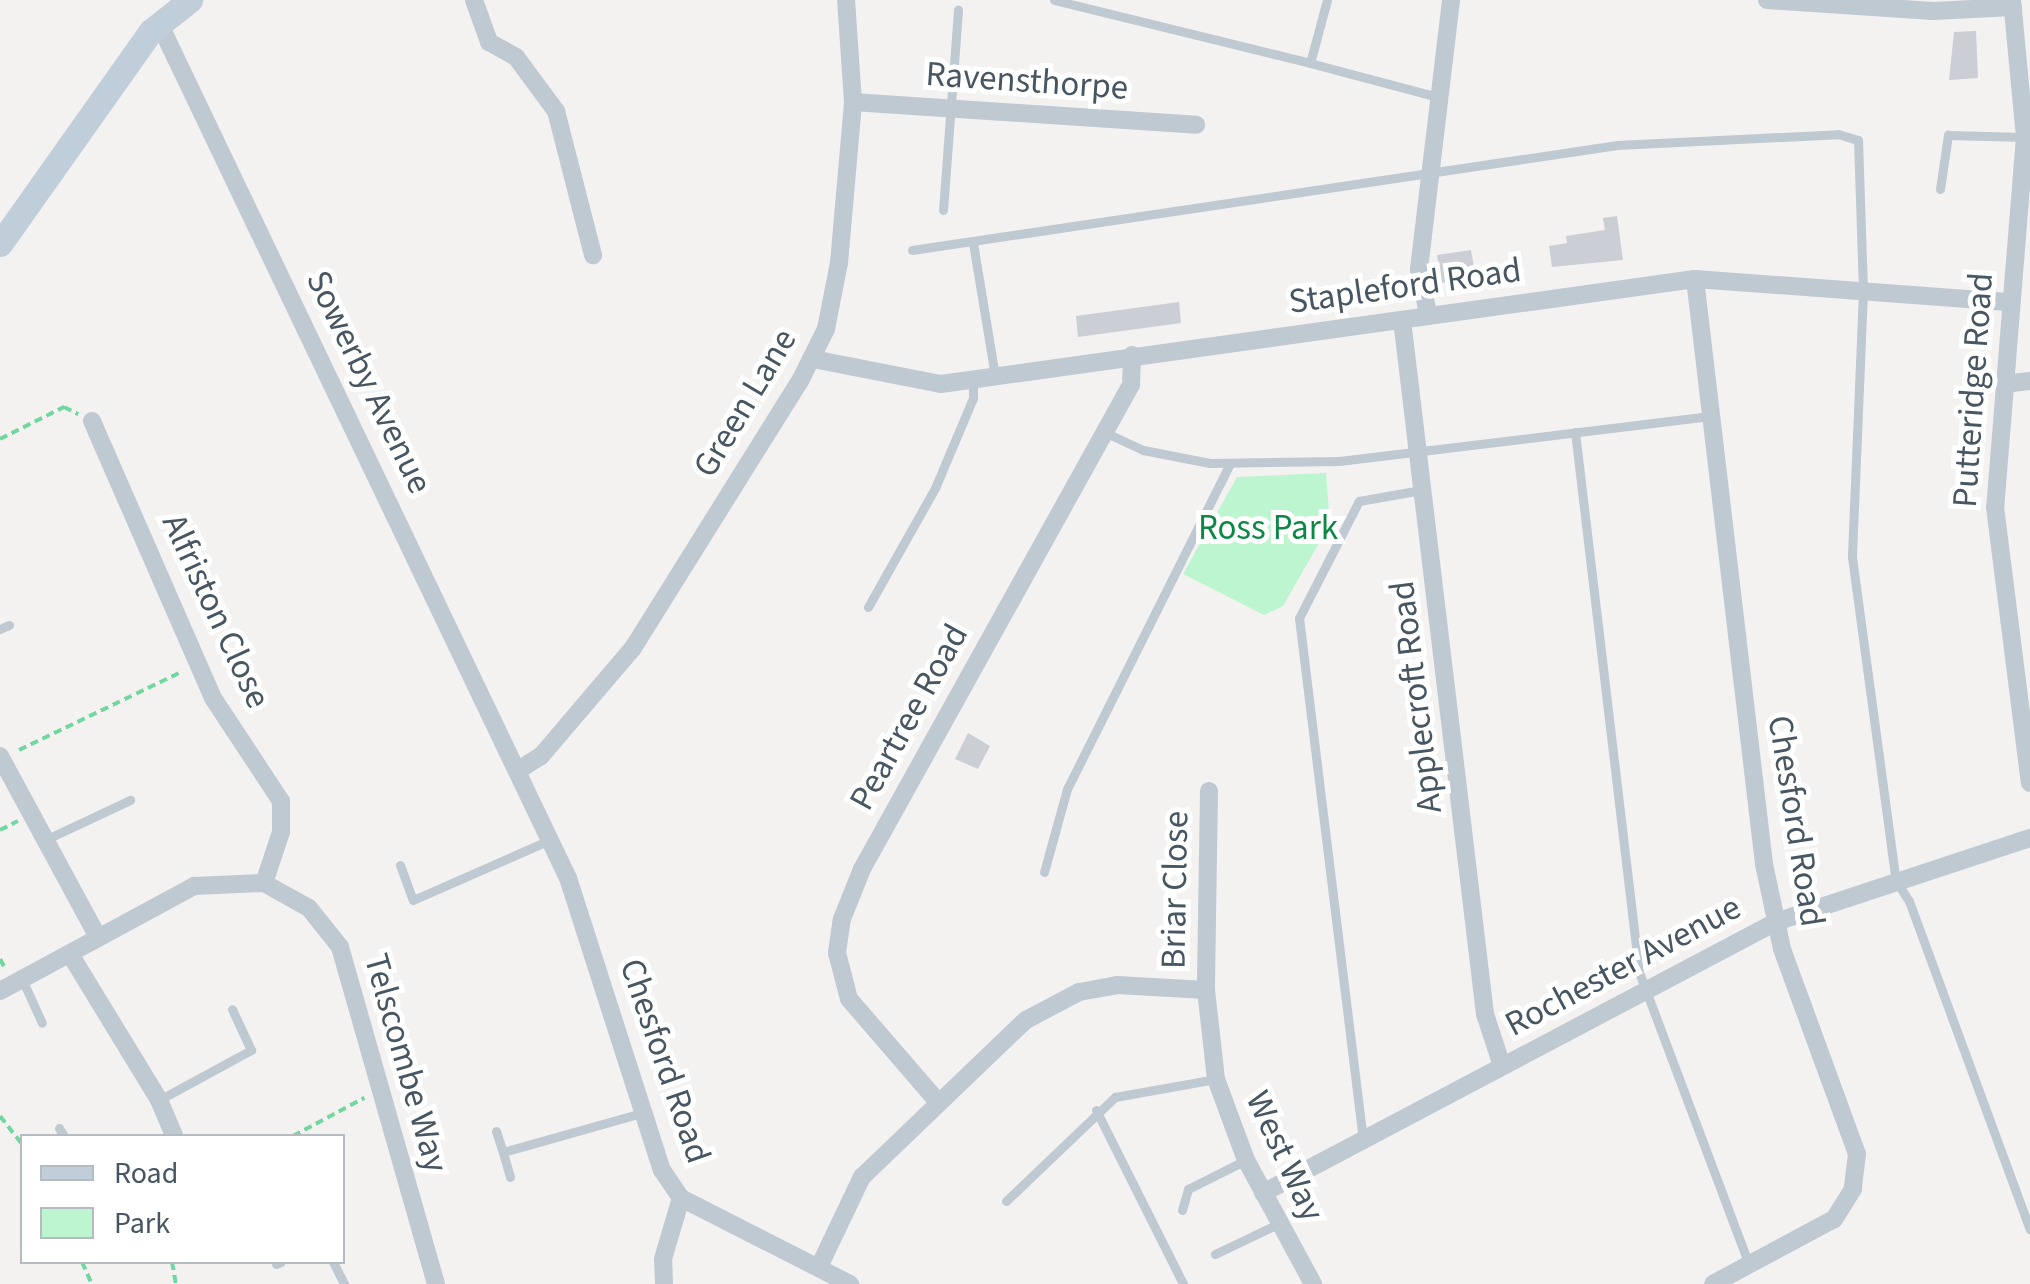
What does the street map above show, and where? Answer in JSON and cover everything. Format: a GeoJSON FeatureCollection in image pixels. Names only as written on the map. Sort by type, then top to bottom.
{"type":"FeatureCollection","features":[{"type":"Feature","properties":{"kind":"street"},"geometry":{"type":"LineString","coordinates":[[0,244],[159,23],[190,0]]}},
{"type":"Feature","properties":{"kind":"street"},"geometry":{"type":"LineString","coordinates":[[474,0],[489,42],[516,57],[556,111],[594,254]]}},
{"type":"Feature","properties":{"kind":"street","name":"Green Lane"},"geometry":{"type":"LineString","coordinates":[[520,769],[541,756],[632,648],[812,359],[834,296],[853,102],[846,0]]}},
{"type":"Feature","properties":{"kind":"street"},"geometry":{"type":"LineString","coordinates":[[1428,314],[1419,269],[1452,0]]}},
{"type":"Feature","properties":{"kind":"street"},"geometry":{"type":"LineString","coordinates":[[1766,0],[1933,11],[2013,4]]}},
{"type":"Feature","properties":{"kind":"street","name":"Putteridge Road"},"geometry":{"type":"LineString","coordinates":[[2013,4],[2027,93],[1995,507],[2023,702],[2030,783]]}},
{"type":"Feature","properties":{"kind":"street","name":"Sowerby Avenue"},"geometry":{"type":"LineString","coordinates":[[159,23],[520,769]]}},
{"type":"Feature","properties":{"kind":"street","name":"Ravensthorpe"},"geometry":{"type":"LineString","coordinates":[[853,102],[1196,125]]}},
{"type":"Feature","properties":{"kind":"street","name":"Chesford Road"},"geometry":{"type":"LineString","coordinates":[[1695,280],[1776,922],[1857,1154],[1853,1189],[1834,1219],[1713,1284]]}},
{"type":"Feature","properties":{"kind":"street","name":"Stapleford Road"},"geometry":{"type":"LineString","coordinates":[[812,359],[922,384],[1695,280],[2010,302]]}},
{"type":"Feature","properties":{"kind":"street","name":"Applecroft Road"},"geometry":{"type":"LineString","coordinates":[[1402,320],[1485,1014],[1502,1066]]}},
{"type":"Feature","properties":{"kind":"street","name":"Peartree Road"},"geometry":{"type":"LineString","coordinates":[[938,1102],[849,999],[837,952],[842,918],[862,869],[1131,385],[1132,355]]}},
{"type":"Feature","properties":{"kind":"street"},"geometry":{"type":"LineString","coordinates":[[2004,384],[2030,381]]}},
{"type":"Feature","properties":{"kind":"street","name":"Alfriston Close"},"geometry":{"type":"LineString","coordinates":[[92,421],[213,698],[281,802],[281,832],[264,883]]}},
{"type":"Feature","properties":{"kind":"street"},"geometry":{"type":"LineString","coordinates":[[1,758],[98,937]]}},
{"type":"Feature","properties":{"kind":"street","name":"Chesford Road"},"geometry":{"type":"LineString","coordinates":[[520,769],[550,840],[662,1170],[681,1198],[850,1284]]}},
{"type":"Feature","properties":{"kind":"street","name":"Briar Close"},"geometry":{"type":"LineString","coordinates":[[1206,990],[1209,791]]}},
{"type":"Feature","properties":{"kind":"street","name":"Rochester Avenue"},"geometry":{"type":"LineString","coordinates":[[1263,1193],[1776,922],[2030,838]]}},
{"type":"Feature","properties":{"kind":"street"},"geometry":{"type":"LineString","coordinates":[[0,990],[194,886],[264,883]]}},
{"type":"Feature","properties":{"kind":"street","name":"Telscombe Way"},"geometry":{"type":"LineString","coordinates":[[264,883],[308,908],[340,947],[377,1092],[436,1284]]}},
{"type":"Feature","properties":{"kind":"street"},"geometry":{"type":"LineString","coordinates":[[70,954],[159,1100],[173,1134]]}},
{"type":"Feature","properties":{"kind":"street"},"geometry":{"type":"LineString","coordinates":[[819,1267],[842,1207],[862,1177],[938,1102],[1048,1005],[1117,985],[1206,990]]}},
{"type":"Feature","properties":{"kind":"street","name":"West Way"},"geometry":{"type":"LineString","coordinates":[[1206,990],[1216,1078],[1246,1160],[1312,1284]]}},
{"type":"Feature","properties":{"kind":"street"},"geometry":{"type":"LineString","coordinates":[[664,1284],[663,1259],[681,1198]]}},
{"type":"Feature","properties":{"kind":"lane"},"geometry":{"type":"LineString","coordinates":[[1054,0],[1438,97]]}},
{"type":"Feature","properties":{"kind":"lane"},"geometry":{"type":"LineString","coordinates":[[1310,64],[1328,0]]}},
{"type":"Feature","properties":{"kind":"lane"},"geometry":{"type":"LineString","coordinates":[[943,210],[958,10]]}},
{"type":"Feature","properties":{"kind":"lane"},"geometry":{"type":"LineString","coordinates":[[912,250],[1617,145],[1838,134],[1858,140],[1863,292],[1852,557],[1896,881],[1909,901],[2030,1229]]}},
{"type":"Feature","properties":{"kind":"lane"},"geometry":{"type":"LineString","coordinates":[[1940,189],[1948,136],[2025,137]]}},
{"type":"Feature","properties":{"kind":"lane"},"geometry":{"type":"LineString","coordinates":[[973,243],[995,376]]}},
{"type":"Feature","properties":{"kind":"lane"},"geometry":{"type":"LineString","coordinates":[[868,607],[935,488],[973,398],[973,379]]}},
{"type":"Feature","properties":{"kind":"lane"},"geometry":{"type":"LineString","coordinates":[[1104,432],[1143,450],[1230,463],[1420,455],[1710,416]]}},
{"type":"Feature","properties":{"kind":"lane"},"geometry":{"type":"LineString","coordinates":[[1575,432],[1639,972],[1650,987],[1749,1265]]}},
{"type":"Feature","properties":{"kind":"lane"},"geometry":{"type":"LineString","coordinates":[[1044,872],[1067,789],[1230,463]]}},
{"type":"Feature","properties":{"kind":"lane"},"geometry":{"type":"LineString","coordinates":[[1364,1140],[1299,618],[1359,501],[1424,490]]}},
{"type":"Feature","properties":{"kind":"lane"},"geometry":{"type":"LineString","coordinates":[[44,840],[130,800]]}},
{"type":"Feature","properties":{"kind":"lane"},"geometry":{"type":"LineString","coordinates":[[400,865],[413,900],[550,840]]}},
{"type":"Feature","properties":{"kind":"lane"},"geometry":{"type":"LineString","coordinates":[[22,979],[42,1023]]}},
{"type":"Feature","properties":{"kind":"lane"},"geometry":{"type":"LineString","coordinates":[[159,1100],[251,1050],[232,1009]]}},
{"type":"Feature","properties":{"kind":"lane"},"geometry":{"type":"LineString","coordinates":[[1006,1201],[1096,1110],[1115,1097],[1216,1078]]}},
{"type":"Feature","properties":{"kind":"lane"},"geometry":{"type":"LineString","coordinates":[[1096,1110],[1183,1284]]}},
{"type":"Feature","properties":{"kind":"lane"},"geometry":{"type":"LineString","coordinates":[[502,1152],[645,1112]]}},
{"type":"Feature","properties":{"kind":"lane"},"geometry":{"type":"LineString","coordinates":[[496,1131],[510,1177]]}},
{"type":"Feature","properties":{"kind":"lane"},"geometry":{"type":"LineString","coordinates":[[1182,1210],[1188,1190],[1246,1160]]}},
{"type":"Feature","properties":{"kind":"lane"},"geometry":{"type":"LineString","coordinates":[[1215,1254],[1278,1224]]}},
{"type":"Feature","properties":{"kind":"path"},"geometry":{"type":"LineString","coordinates":[[0,439],[64,407],[92,421]]}},
{"type":"Feature","properties":{"kind":"path"},"geometry":{"type":"LineString","coordinates":[[1,758],[199,663]]}},
{"type":"Feature","properties":{"kind":"path"},"geometry":{"type":"LineString","coordinates":[[297,1134],[377,1092]]}},
{"type":"Feature","properties":{"kind":"path"},"geometry":{"type":"LineString","coordinates":[[0,1116],[20,1141]]}},
{"type":"Feature","properties":{"kind":"green space","name":"Ross Park"},"geometry":{"type":"Polygon","coordinates":[[[1326,473],[1330,524],[1283,606],[1264,615],[1183,574],[1237,477],[1326,473]]]}},
{"type":"Feature","properties":{"kind":"building"},"geometry":{"type":"Polygon","coordinates":[[[1976,31],[1978,78],[1949,80],[1954,32],[1976,31]]]}},
{"type":"Feature","properties":{"kind":"building"},"geometry":{"type":"Polygon","coordinates":[[[1617,216],[1623,260],[1552,267],[1549,246],[1567,243],[1566,236],[1605,230],[1603,218],[1617,216]]]}},
{"type":"Feature","properties":{"kind":"building"},"geometry":{"type":"Polygon","coordinates":[[[1471,250],[1476,278],[1441,283],[1437,255],[1471,250]]]}},
{"type":"Feature","properties":{"kind":"building"},"geometry":{"type":"Polygon","coordinates":[[[1179,302],[1181,323],[1078,337],[1076,316],[1179,302]]]}},
{"type":"Feature","properties":{"kind":"building"},"geometry":{"type":"Polygon","coordinates":[[[968,733],[990,746],[978,769],[955,759],[968,733]]]}}]}
